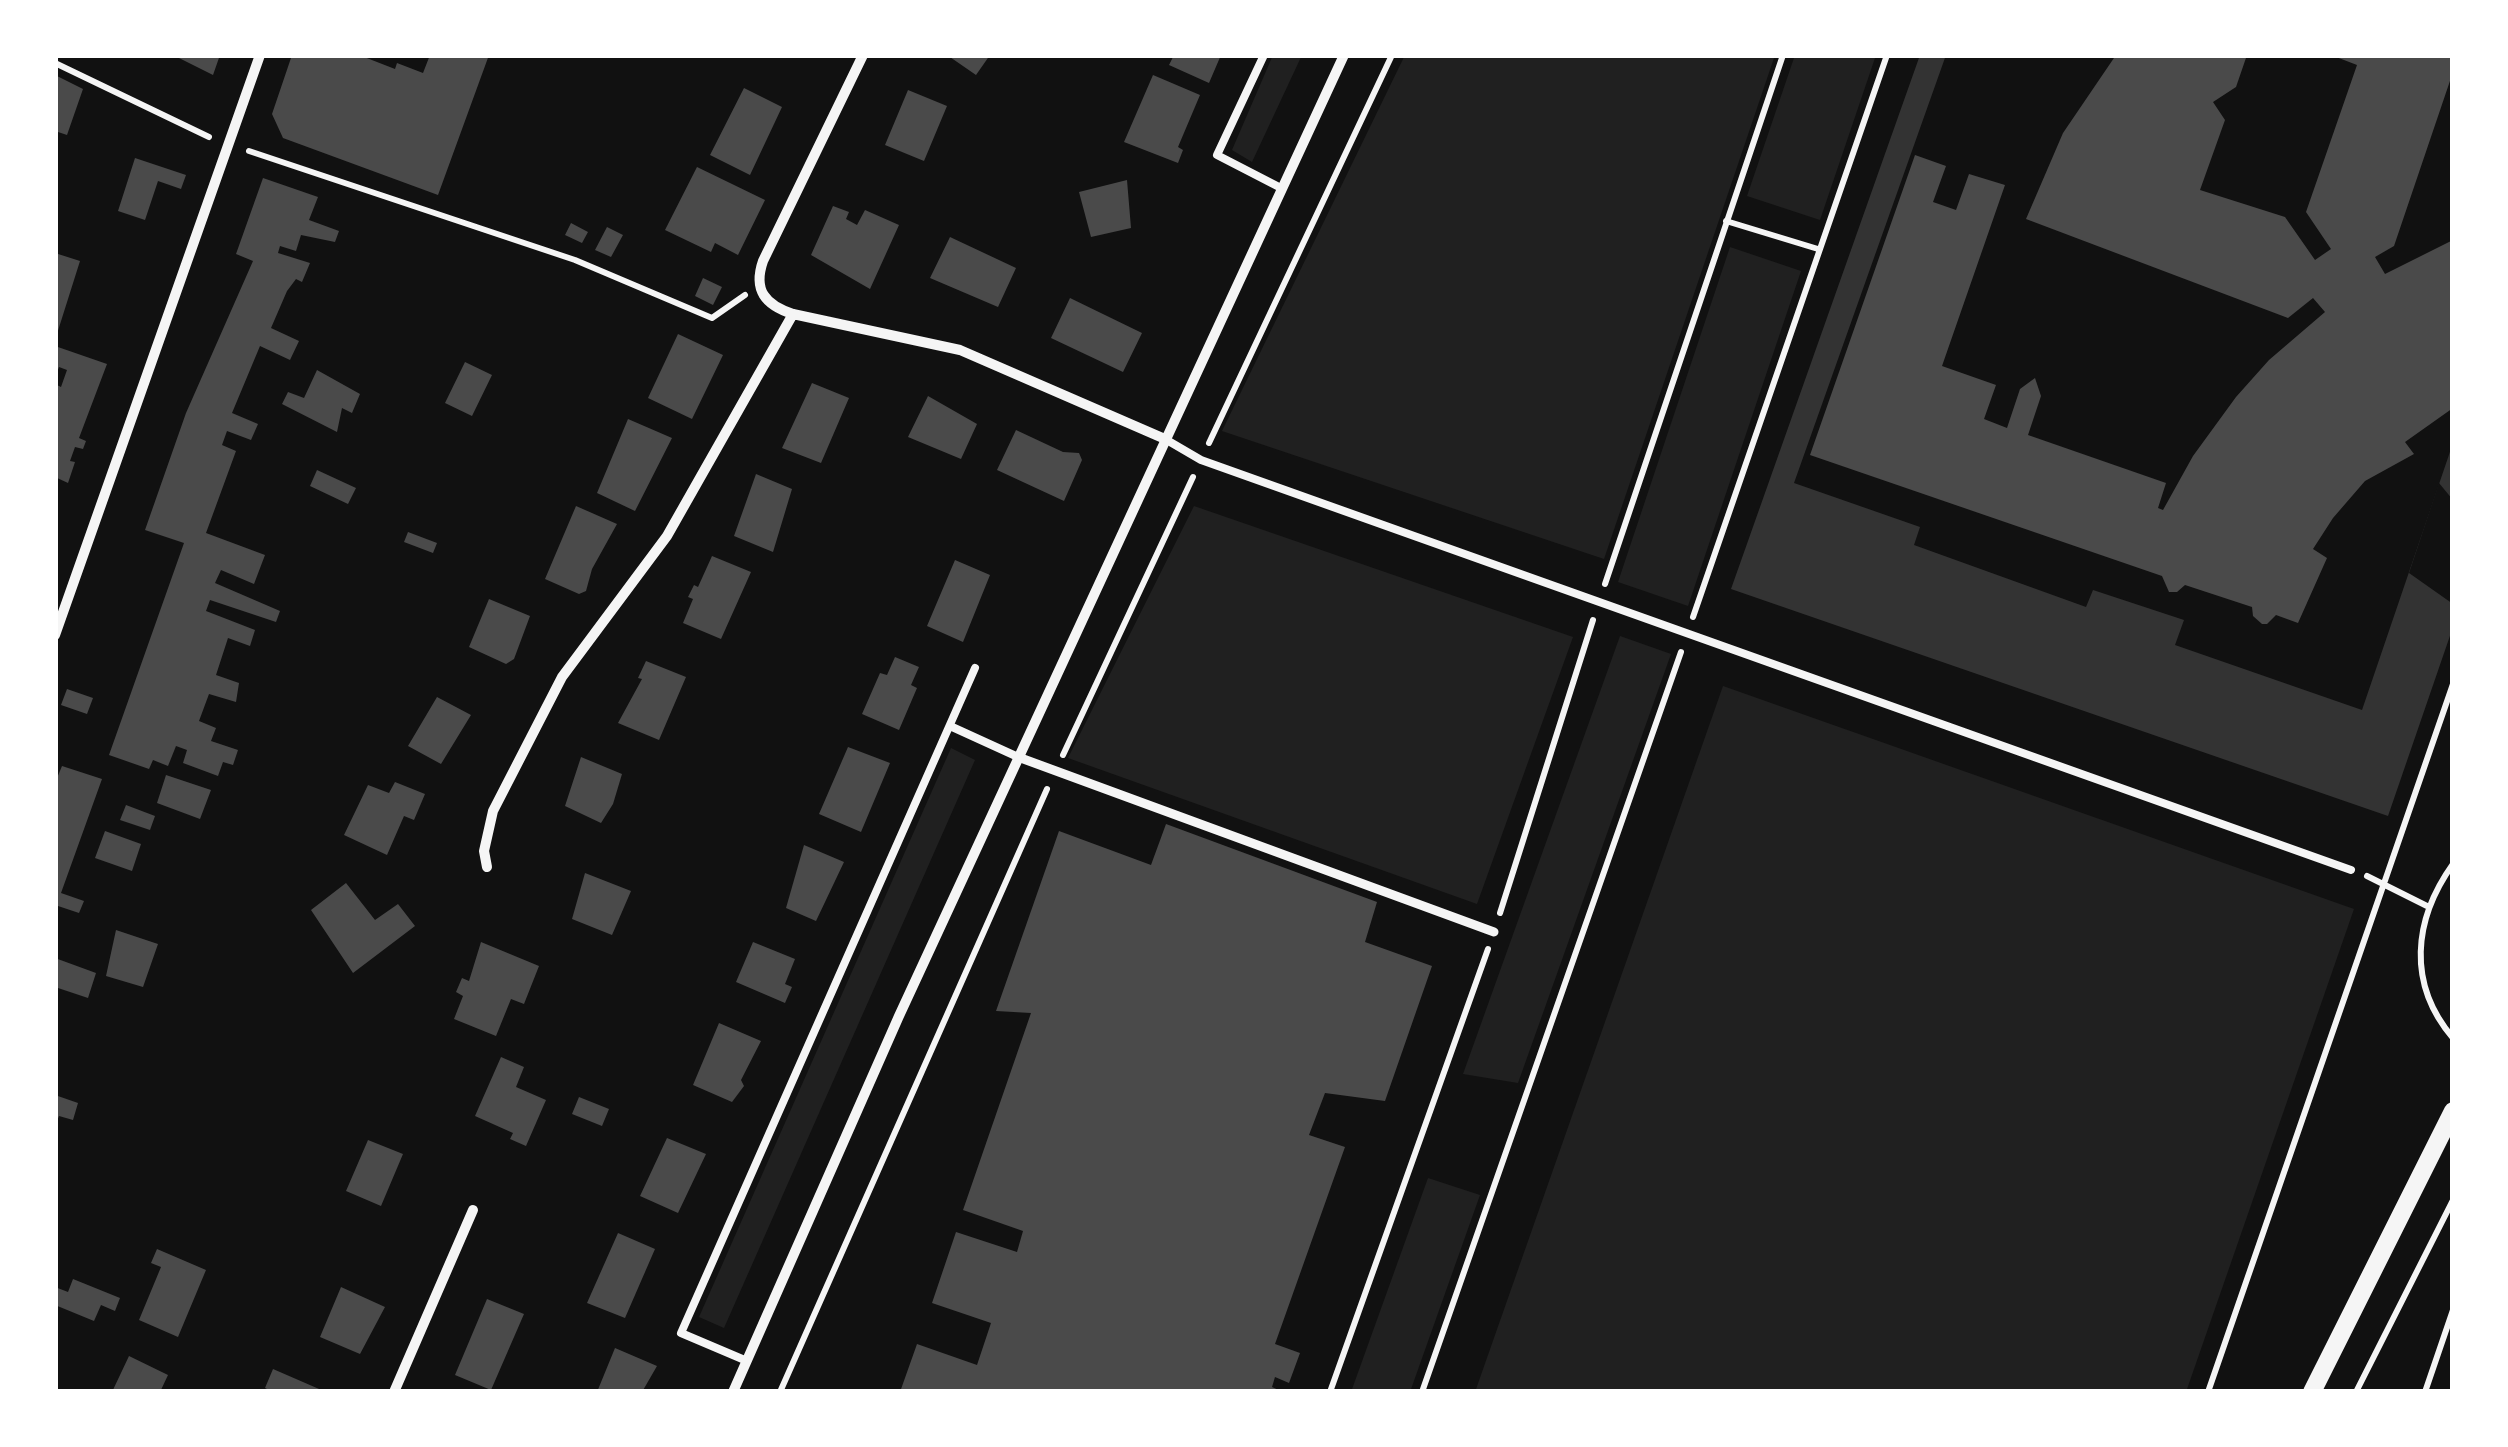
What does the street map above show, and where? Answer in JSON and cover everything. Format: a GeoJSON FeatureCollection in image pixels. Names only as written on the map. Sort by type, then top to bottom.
{"type":"FeatureCollection","features":[{"type":"Feature","properties":{"kind":"street"},"geometry":{"type":"LineString","coordinates":[[55,635],[260,55]]}},
{"type":"Feature","properties":{"kind":"street"},"geometry":{"type":"LineString","coordinates":[[863,55],[763,262],[758,286],[768,304],[793,314],[960,350],[1164,439]]}},
{"type":"Feature","properties":{"kind":"street"},"geometry":{"type":"LineString","coordinates":[[733,1392],[1018,757],[1344,55]]}},
{"type":"Feature","properties":{"kind":"street"},"geometry":{"type":"LineString","coordinates":[[487,867],[484,851],[493,811],[543,711],[562,677],[666,536],[793,314]]}},
{"type":"Feature","properties":{"kind":"street"},"geometry":{"type":"LineString","coordinates":[[1018,757],[1494,932]]}},
{"type":"Feature","properties":{"kind":"street"},"geometry":{"type":"LineString","coordinates":[[2312,1392],[2453,1111]]}},
{"type":"Feature","properties":{"kind":"street"},"geometry":{"type":"LineString","coordinates":[[394,1392],[473,1210]]}},
{"type":"Feature","properties":{"kind":"lane"},"geometry":{"type":"LineString","coordinates":[[1264,55],[1217,155],[1281,188]]}},
{"type":"Feature","properties":{"kind":"lane"},"geometry":{"type":"LineString","coordinates":[[1164,439],[1201,460],[2352,870]]}},
{"type":"Feature","properties":{"kind":"lane"},"geometry":{"type":"LineString","coordinates":[[747,1361],[681,1333],[976,668]]}},
{"type":"Feature","properties":{"kind":"lane"},"geometry":{"type":"LineString","coordinates":[[950,726],[1018,757]]}},
{"type":"Feature","properties":{"kind":"path"},"geometry":{"type":"LineString","coordinates":[[780,1392],[1056,771],[1392,55]]}},
{"type":"Feature","properties":{"kind":"path"},"geometry":{"type":"LineString","coordinates":[[1330,1392],[1494,932],[1600,601],[1784,55]]}},
{"type":"Feature","properties":{"kind":"path"},"geometry":{"type":"LineString","coordinates":[[1422,1392],[1887,55]]}},
{"type":"Feature","properties":{"kind":"path"},"geometry":{"type":"LineString","coordinates":[[55,63],[178,126],[576,260],[712,318],[758,286]]}},
{"type":"Feature","properties":{"kind":"path"},"geometry":{"type":"LineString","coordinates":[[1726,222],[1818,249]]}},
{"type":"Feature","properties":{"kind":"path"},"geometry":{"type":"LineString","coordinates":[[2208,1392],[2453,684]]}},
{"type":"Feature","properties":{"kind":"path"},"geometry":{"type":"LineString","coordinates":[[2453,864],[2427,906],[2420,978],[2435,1017],[2453,1038]]}},
{"type":"Feature","properties":{"kind":"path"},"geometry":{"type":"LineString","coordinates":[[2384,882],[2427,906]]}},
{"type":"Feature","properties":{"kind":"path"},"geometry":{"type":"LineString","coordinates":[[2356,1392],[2453,1200]]}},
{"type":"Feature","properties":{"kind":"path"},"geometry":{"type":"LineString","coordinates":[[2425,1392],[2453,1310]]}},
{"type":"Feature","properties":{"kind":"shaded area"},"geometry":{"type":"Polygon","coordinates":[[[1273,55],[1302,55],[1252,162],[1232,150],[1273,55]]]}},
{"type":"Feature","properties":{"kind":"shaded area"},"geometry":{"type":"Polygon","coordinates":[[[1405,55],[1775,55],[1604,559],[1222,431],[1405,55]]]}},
{"type":"Feature","properties":{"kind":"shaded area"},"geometry":{"type":"Polygon","coordinates":[[[1795,55],[1876,55],[1820,220],[1747,196],[1795,55]]]}},
{"type":"Feature","properties":{"kind":"shaded area"},"geometry":{"type":"Polygon","coordinates":[[[1920,55],[1946,55],[1794,483],[1920,527],[1914,545],[2086,607],[2093,590],[2184,620],[2175,645],[2362,710],[2453,443],[2453,627],[2388,816],[1731,589],[1920,55]]]}},
{"type":"Feature","properties":{"kind":"shaded area"},"geometry":{"type":"Polygon","coordinates":[[[1730,247],[1801,271],[1688,606],[1618,582],[1730,247]]]}},
{"type":"Feature","properties":{"kind":"shaded area"},"geometry":{"type":"Polygon","coordinates":[[[1194,506],[1573,637],[1477,904],[1068,758],[1194,506]]]}},
{"type":"Feature","properties":{"kind":"shaded area"},"geometry":{"type":"Polygon","coordinates":[[[1620,636],[1671,654],[1518,1083],[1463,1074],[1620,636]]]}},
{"type":"Feature","properties":{"kind":"shaded area"},"geometry":{"type":"Polygon","coordinates":[[[1723,686],[2354,909],[2186,1392],[1475,1392],[1723,686]]]}},
{"type":"Feature","properties":{"kind":"shaded area"},"geometry":{"type":"Polygon","coordinates":[[[951,748],[975,760],[724,1328],[699,1317],[951,748]]]}},
{"type":"Feature","properties":{"kind":"shaded area"},"geometry":{"type":"Polygon","coordinates":[[[1428,1178],[1480,1195],[1410,1392],[1351,1392],[1428,1178]]]}},
{"type":"Feature","properties":{"kind":"pier"},"geometry":{"type":"Polygon","coordinates":[[[2439,483],[2453,500],[2453,604],[2409,573],[2439,483]]]}},
{"type":"Feature","properties":{"kind":"building"},"geometry":{"type":"Polygon","coordinates":[[[173,55],[220,55],[213,75],[173,55]]]}},
{"type":"Feature","properties":{"kind":"building"},"geometry":{"type":"Polygon","coordinates":[[[292,55],[359,55],[395,69],[397,63],[423,73],[430,55],[489,55],[438,195],[283,138],[272,114],[292,55]]]}},
{"type":"Feature","properties":{"kind":"building"},"geometry":{"type":"Polygon","coordinates":[[[947,55],[990,55],[976,75],[947,55]]]}},
{"type":"Feature","properties":{"kind":"building"},"geometry":{"type":"Polygon","coordinates":[[[1174,55],[1221,55],[1209,83],[1169,65],[1174,55]]]}},
{"type":"Feature","properties":{"kind":"building"},"geometry":{"type":"Polygon","coordinates":[[[2116,55],[2247,55],[2236,87],[2213,102],[2225,120],[2200,190],[2285,217],[2315,260],[2331,249],[2306,212],[2357,65],[2331,55],[2453,55],[2453,72],[2394,246],[2375,257],[2385,274],[2453,240],[2453,408],[2405,442],[2414,454],[2365,481],[2333,518],[2313,549],[2327,558],[2298,623],[2276,615],[2262,624],[2253,616],[2252,607],[2185,585],[2177,592],[2169,592],[2162,576],[1810,455],[1915,155],[1946,166],[1933,202],[1956,210],[1969,174],[2005,185],[1942,366],[1996,385],[1984,419],[2007,428],[2020,389],[2035,378],[2041,396],[2028,435],[2166,483],[2158,508],[2163,510],[2193,456],[2236,397],[2269,360],[2325,312],[2313,298],[2288,318],[2026,219],[2063,133],[2116,55]]]}},
{"type":"Feature","properties":{"kind":"building"},"geometry":{"type":"Polygon","coordinates":[[[55,75],[83,89],[67,135],[55,131],[55,75]]]}},
{"type":"Feature","properties":{"kind":"building"},"geometry":{"type":"Polygon","coordinates":[[[1153,75],[1200,95],[1178,147],[1183,150],[1178,163],[1124,142],[1153,75]]]}},
{"type":"Feature","properties":{"kind":"building"},"geometry":{"type":"Polygon","coordinates":[[[744,88],[782,107],[750,175],[710,155],[744,88]]]}},
{"type":"Feature","properties":{"kind":"building"},"geometry":{"type":"Polygon","coordinates":[[[908,90],[947,106],[924,161],[885,145],[908,90]]]}},
{"type":"Feature","properties":{"kind":"building"},"geometry":{"type":"Polygon","coordinates":[[[135,158],[186,175],[181,189],[158,181],[145,220],[118,211],[135,158]]]}},
{"type":"Feature","properties":{"kind":"building"},"geometry":{"type":"Polygon","coordinates":[[[697,167],[765,200],[738,255],[715,243],[711,252],[665,230],[697,167]]]}},
{"type":"Feature","properties":{"kind":"building"},"geometry":{"type":"Polygon","coordinates":[[[263,178],[318,197],[309,220],[339,231],[335,242],[301,235],[296,251],[280,246],[278,253],[310,263],[302,282],[296,279],[287,291],[271,328],[299,341],[290,360],[260,346],[232,413],[258,424],[251,440],[227,431],[222,445],[236,451],[206,533],[265,555],[254,584],[221,570],[215,583],[280,611],[276,622],[210,600],[206,611],[255,630],[250,646],[228,638],[216,675],[239,683],[236,702],[209,694],[199,721],[216,728],[211,741],[238,750],[233,765],[223,762],[218,776],[183,763],[187,750],[176,746],[168,766],[153,760],[149,769],[109,755],[184,543],[145,530],[186,413],[253,261],[236,254],[263,178]]]}},
{"type":"Feature","properties":{"kind":"building"},"geometry":{"type":"Polygon","coordinates":[[[1127,180],[1131,228],[1091,237],[1079,192],[1127,180]]]}},
{"type":"Feature","properties":{"kind":"building"},"geometry":{"type":"Polygon","coordinates":[[[833,206],[849,212],[846,219],[857,225],[865,210],[899,225],[870,289],[811,255],[833,206]]]}},
{"type":"Feature","properties":{"kind":"building"},"geometry":{"type":"Polygon","coordinates":[[[571,223],[588,232],[582,243],[565,235],[571,223]]]}},
{"type":"Feature","properties":{"kind":"building"},"geometry":{"type":"Polygon","coordinates":[[[607,227],[623,235],[611,257],[595,250],[607,227]]]}},
{"type":"Feature","properties":{"kind":"building"},"geometry":{"type":"Polygon","coordinates":[[[950,237],[1016,268],[998,307],[930,278],[950,237]]]}},
{"type":"Feature","properties":{"kind":"building"},"geometry":{"type":"Polygon","coordinates":[[[55,253],[80,261],[56,337],[55,337],[55,253]]]}},
{"type":"Feature","properties":{"kind":"building"},"geometry":{"type":"Polygon","coordinates":[[[703,278],[722,287],[713,305],[695,296],[703,278]]]}},
{"type":"Feature","properties":{"kind":"building"},"geometry":{"type":"Polygon","coordinates":[[[1070,298],[1142,333],[1123,372],[1051,338],[1070,298]]]}},
{"type":"Feature","properties":{"kind":"building"},"geometry":{"type":"Polygon","coordinates":[[[678,334],[723,355],[692,419],[648,398],[678,334]]]}},
{"type":"Feature","properties":{"kind":"building"},"geometry":{"type":"Polygon","coordinates":[[[55,346],[107,364],[79,438],[86,441],[83,449],[75,447],[70,461],[75,462],[68,483],[55,477],[55,384],[61,387],[67,370],[59,367],[55,377],[55,346]]]}},
{"type":"Feature","properties":{"kind":"building"},"geometry":{"type":"Polygon","coordinates":[[[465,362],[492,375],[472,416],[445,403],[465,362]]]}},
{"type":"Feature","properties":{"kind":"building"},"geometry":{"type":"Polygon","coordinates":[[[317,370],[360,394],[352,413],[342,408],[337,432],[282,404],[288,392],[304,398],[317,370]]]}},
{"type":"Feature","properties":{"kind":"building"},"geometry":{"type":"Polygon","coordinates":[[[812,383],[849,398],[821,463],[782,448],[812,383]]]}},
{"type":"Feature","properties":{"kind":"building"},"geometry":{"type":"Polygon","coordinates":[[[928,396],[977,424],[961,459],[908,437],[928,396]]]}},
{"type":"Feature","properties":{"kind":"building"},"geometry":{"type":"Polygon","coordinates":[[[628,419],[672,438],[635,511],[597,493],[628,419]]]}},
{"type":"Feature","properties":{"kind":"building"},"geometry":{"type":"Polygon","coordinates":[[[1016,430],[1063,452],[1079,453],[1082,460],[1064,501],[997,470],[1016,430]]]}},
{"type":"Feature","properties":{"kind":"building"},"geometry":{"type":"Polygon","coordinates":[[[317,470],[356,488],[348,504],[310,486],[317,470]]]}},
{"type":"Feature","properties":{"kind":"building"},"geometry":{"type":"Polygon","coordinates":[[[756,474],[792,489],[773,552],[734,536],[756,474]]]}},
{"type":"Feature","properties":{"kind":"building"},"geometry":{"type":"Polygon","coordinates":[[[576,506],[617,524],[592,569],[586,591],[579,594],[545,579],[576,506]]]}},
{"type":"Feature","properties":{"kind":"building"},"geometry":{"type":"Polygon","coordinates":[[[408,532],[437,543],[433,553],[404,542],[408,532]]]}},
{"type":"Feature","properties":{"kind":"building"},"geometry":{"type":"Polygon","coordinates":[[[712,556],[751,572],[721,639],[683,623],[693,599],[688,597],[694,585],[698,587],[712,556]]]}},
{"type":"Feature","properties":{"kind":"building"},"geometry":{"type":"Polygon","coordinates":[[[955,560],[990,575],[963,642],[927,626],[955,560]]]}},
{"type":"Feature","properties":{"kind":"building"},"geometry":{"type":"Polygon","coordinates":[[[489,599],[530,616],[514,659],[506,664],[469,647],[489,599]]]}},
{"type":"Feature","properties":{"kind":"building"},"geometry":{"type":"Polygon","coordinates":[[[895,657],[919,667],[911,685],[917,688],[899,730],[862,714],[880,673],[887,675],[895,657]]]}},
{"type":"Feature","properties":{"kind":"building"},"geometry":{"type":"Polygon","coordinates":[[[646,661],[686,677],[659,740],[618,723],[642,679],[638,678],[646,661]]]}},
{"type":"Feature","properties":{"kind":"building"},"geometry":{"type":"Polygon","coordinates":[[[67,689],[93,698],[87,714],[61,705],[67,689]]]}},
{"type":"Feature","properties":{"kind":"building"},"geometry":{"type":"Polygon","coordinates":[[[437,697],[471,715],[441,764],[408,746],[437,697]]]}},
{"type":"Feature","properties":{"kind":"building"},"geometry":{"type":"Polygon","coordinates":[[[848,747],[890,763],[861,832],[819,814],[848,747]]]}},
{"type":"Feature","properties":{"kind":"building"},"geometry":{"type":"Polygon","coordinates":[[[581,757],[622,774],[613,804],[601,823],[565,806],[581,757]]]}},
{"type":"Feature","properties":{"kind":"building"},"geometry":{"type":"Polygon","coordinates":[[[62,766],[102,779],[61,893],[84,901],[79,913],[55,905],[55,783],[62,766]]]}},
{"type":"Feature","properties":{"kind":"building"},"geometry":{"type":"Polygon","coordinates":[[[166,775],[211,790],[200,819],[157,803],[166,775]]]}},
{"type":"Feature","properties":{"kind":"building"},"geometry":{"type":"Polygon","coordinates":[[[395,782],[425,794],[414,820],[404,816],[387,855],[344,835],[368,785],[389,793],[395,782]]]}},
{"type":"Feature","properties":{"kind":"building"},"geometry":{"type":"Polygon","coordinates":[[[126,805],[155,816],[150,830],[120,820],[126,805]]]}},
{"type":"Feature","properties":{"kind":"building"},"geometry":{"type":"Polygon","coordinates":[[[1166,824],[1377,902],[1365,942],[1432,966],[1385,1101],[1325,1093],[1309,1135],[1345,1147],[1275,1344],[1300,1353],[1289,1383],[1275,1377],[1272,1387],[1283,1392],[900,1392],[917,1344],[977,1365],[991,1323],[932,1303],[956,1232],[1017,1252],[1023,1231],[963,1210],[1031,1013],[996,1011],[1059,831],[1151,865],[1166,824]]]}},
{"type":"Feature","properties":{"kind":"building"},"geometry":{"type":"Polygon","coordinates":[[[105,831],[141,844],[132,871],[95,858],[105,831]]]}},
{"type":"Feature","properties":{"kind":"building"},"geometry":{"type":"Polygon","coordinates":[[[804,845],[844,862],[816,921],[786,908],[804,845]]]}},
{"type":"Feature","properties":{"kind":"building"},"geometry":{"type":"Polygon","coordinates":[[[585,873],[631,891],[612,935],[572,919],[585,873]]]}},
{"type":"Feature","properties":{"kind":"building"},"geometry":{"type":"Polygon","coordinates":[[[346,883],[375,920],[398,904],[415,926],[353,973],[311,910],[346,883]]]}},
{"type":"Feature","properties":{"kind":"building"},"geometry":{"type":"Polygon","coordinates":[[[116,930],[158,944],[143,987],[106,976],[116,930]]]}},
{"type":"Feature","properties":{"kind":"building"},"geometry":{"type":"Polygon","coordinates":[[[481,942],[539,966],[524,1004],[511,999],[496,1036],[454,1019],[463,996],[456,992],[462,978],[469,981],[481,942]]]}},
{"type":"Feature","properties":{"kind":"building"},"geometry":{"type":"Polygon","coordinates":[[[753,942],[795,959],[785,984],[792,987],[785,1003],[736,982],[753,942]]]}},
{"type":"Feature","properties":{"kind":"building"},"geometry":{"type":"Polygon","coordinates":[[[55,958],[96,973],[88,998],[55,987],[55,958]]]}},
{"type":"Feature","properties":{"kind":"building"},"geometry":{"type":"Polygon","coordinates":[[[719,1023],[761,1041],[741,1080],[744,1086],[732,1102],[693,1085],[719,1023]]]}},
{"type":"Feature","properties":{"kind":"building"},"geometry":{"type":"Polygon","coordinates":[[[501,1057],[524,1067],[516,1087],[546,1100],[526,1146],[510,1139],[513,1133],[475,1116],[501,1057]]]}},
{"type":"Feature","properties":{"kind":"building"},"geometry":{"type":"Polygon","coordinates":[[[55,1095],[78,1103],[73,1120],[59,1116],[55,1126],[55,1095]]]}},
{"type":"Feature","properties":{"kind":"building"},"geometry":{"type":"Polygon","coordinates":[[[579,1097],[609,1109],[602,1126],[572,1114],[579,1097]]]}},
{"type":"Feature","properties":{"kind":"building"},"geometry":{"type":"Polygon","coordinates":[[[667,1138],[706,1154],[678,1213],[640,1196],[667,1138]]]}},
{"type":"Feature","properties":{"kind":"building"},"geometry":{"type":"Polygon","coordinates":[[[368,1140],[403,1154],[381,1206],[346,1191],[368,1140]]]}},
{"type":"Feature","properties":{"kind":"building"},"geometry":{"type":"Polygon","coordinates":[[[618,1233],[655,1249],[625,1318],[587,1303],[618,1233]]]}},
{"type":"Feature","properties":{"kind":"building"},"geometry":{"type":"Polygon","coordinates":[[[157,1249],[206,1270],[178,1337],[139,1320],[161,1267],[151,1263],[157,1249]]]}},
{"type":"Feature","properties":{"kind":"building"},"geometry":{"type":"Polygon","coordinates":[[[73,1279],[120,1298],[115,1311],[101,1305],[94,1321],[55,1305],[55,1287],[68,1292],[73,1279]]]}},
{"type":"Feature","properties":{"kind":"building"},"geometry":{"type":"Polygon","coordinates":[[[341,1287],[385,1307],[360,1354],[320,1337],[341,1287]]]}},
{"type":"Feature","properties":{"kind":"building"},"geometry":{"type":"Polygon","coordinates":[[[487,1299],[524,1314],[491,1390],[455,1375],[487,1299]]]}},
{"type":"Feature","properties":{"kind":"building"},"geometry":{"type":"Polygon","coordinates":[[[615,1348],[657,1366],[642,1392],[597,1392],[615,1348]]]}},
{"type":"Feature","properties":{"kind":"building"},"geometry":{"type":"Polygon","coordinates":[[[129,1356],[168,1375],[160,1392],[112,1392],[129,1356]]]}},
{"type":"Feature","properties":{"kind":"building"},"geometry":{"type":"Polygon","coordinates":[[[273,1369],[326,1392],[273,1392],[265,1388],[273,1369]]]}}]}
